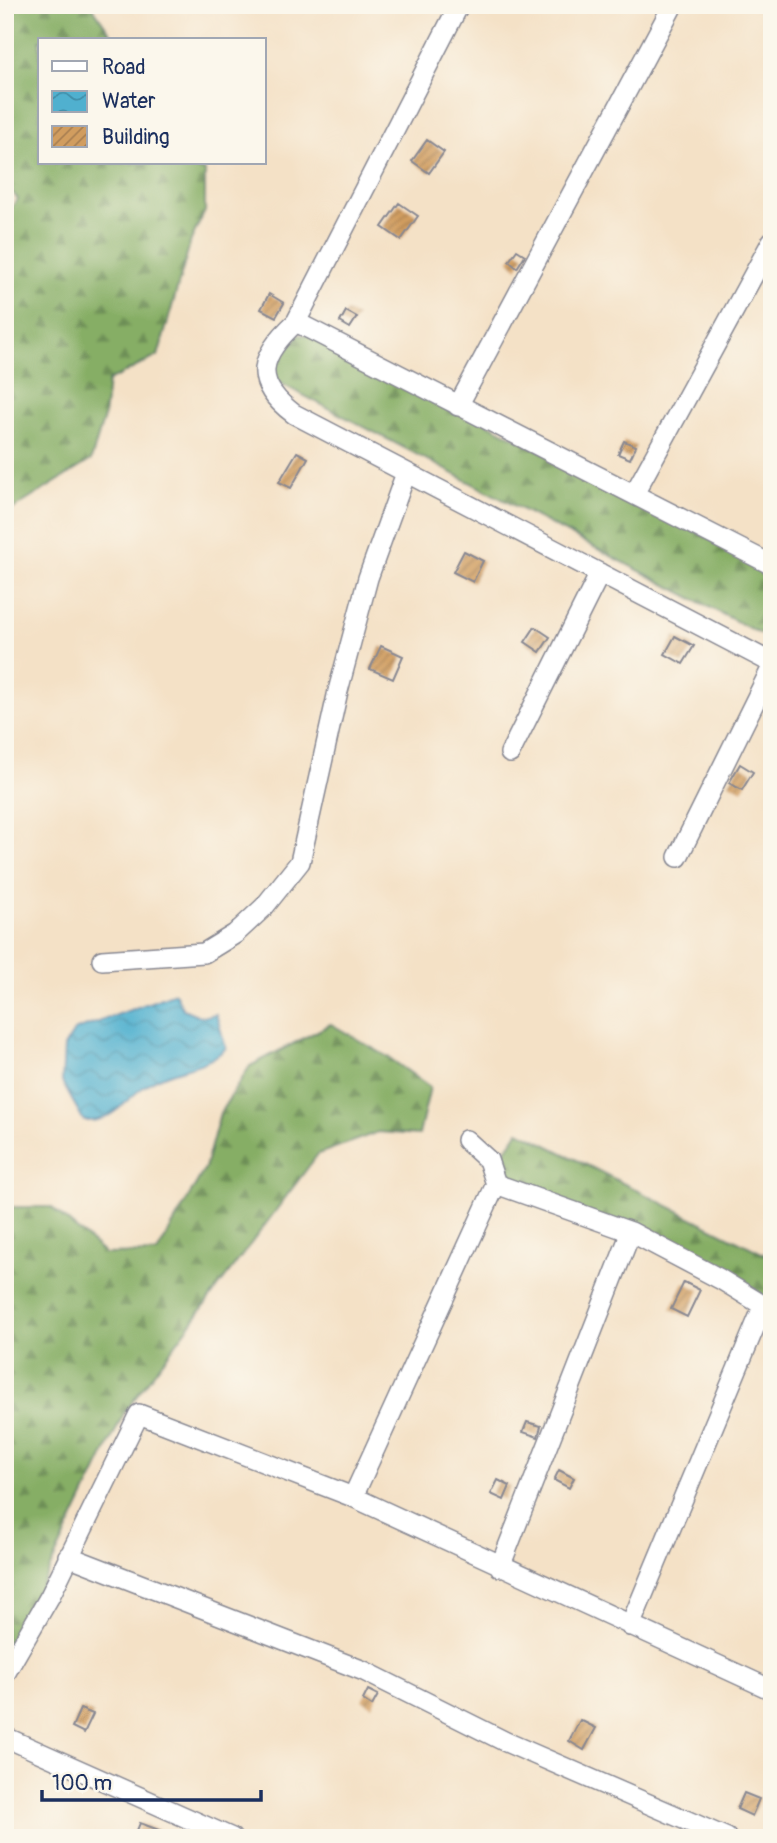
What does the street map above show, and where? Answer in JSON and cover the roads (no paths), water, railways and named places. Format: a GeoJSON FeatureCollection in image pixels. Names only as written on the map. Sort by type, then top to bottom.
{"type":"FeatureCollection","features":[{"type":"Feature","properties":{"kind":"street"},"geometry":{"type":"LineString","coordinates":[[459,5],[296,321],[279,337],[263,367],[265,385],[275,400],[294,414],[772,665],[678,857]]}},
{"type":"Feature","properties":{"kind":"street"},"geometry":{"type":"LineString","coordinates":[[458,406],[673,5]]}},
{"type":"Feature","properties":{"kind":"street"},"geometry":{"type":"LineString","coordinates":[[634,494],[772,241]]}},
{"type":"Feature","properties":{"kind":"street"},"geometry":{"type":"LineString","coordinates":[[296,321],[772,565]]}},
{"type":"Feature","properties":{"kind":"street"},"geometry":{"type":"LineString","coordinates":[[102,960],[204,953],[245,925],[300,862],[338,691],[365,590],[406,473]]}},
{"type":"Feature","properties":{"kind":"street"},"geometry":{"type":"LineString","coordinates":[[510,753],[600,573]]}},
{"type":"Feature","properties":{"kind":"street"},"geometry":{"type":"LineString","coordinates":[[353,1497],[496,1184],[488,1160],[466,1140]]}},
{"type":"Feature","properties":{"kind":"street"},"geometry":{"type":"LineString","coordinates":[[496,1184],[631,1232],[720,1279],[767,1309],[630,1626]]}},
{"type":"Feature","properties":{"kind":"street"},"geometry":{"type":"LineString","coordinates":[[500,1567],[631,1232]]}},
{"type":"Feature","properties":{"kind":"street"},"geometry":{"type":"LineString","coordinates":[[5,1674],[139,1415],[353,1497],[630,1626],[770,1686]]}},
{"type":"Feature","properties":{"kind":"street"},"geometry":{"type":"LineString","coordinates":[[68,1556],[364,1671],[506,1742],[727,1838]]}},
{"type":"Feature","properties":{"kind":"street"},"geometry":{"type":"LineString","coordinates":[[5,1737],[127,1794],[232,1838]]}},
{"type":"Feature","properties":{"kind":"water"},"geometry":{"type":"Polygon","coordinates":[[[175,993],[183,1009],[202,1017],[216,1014],[226,1048],[208,1061],[158,1078],[111,1114],[94,1121],[84,1121],[62,1082],[64,1047],[74,1031],[175,993]]]}}]}
